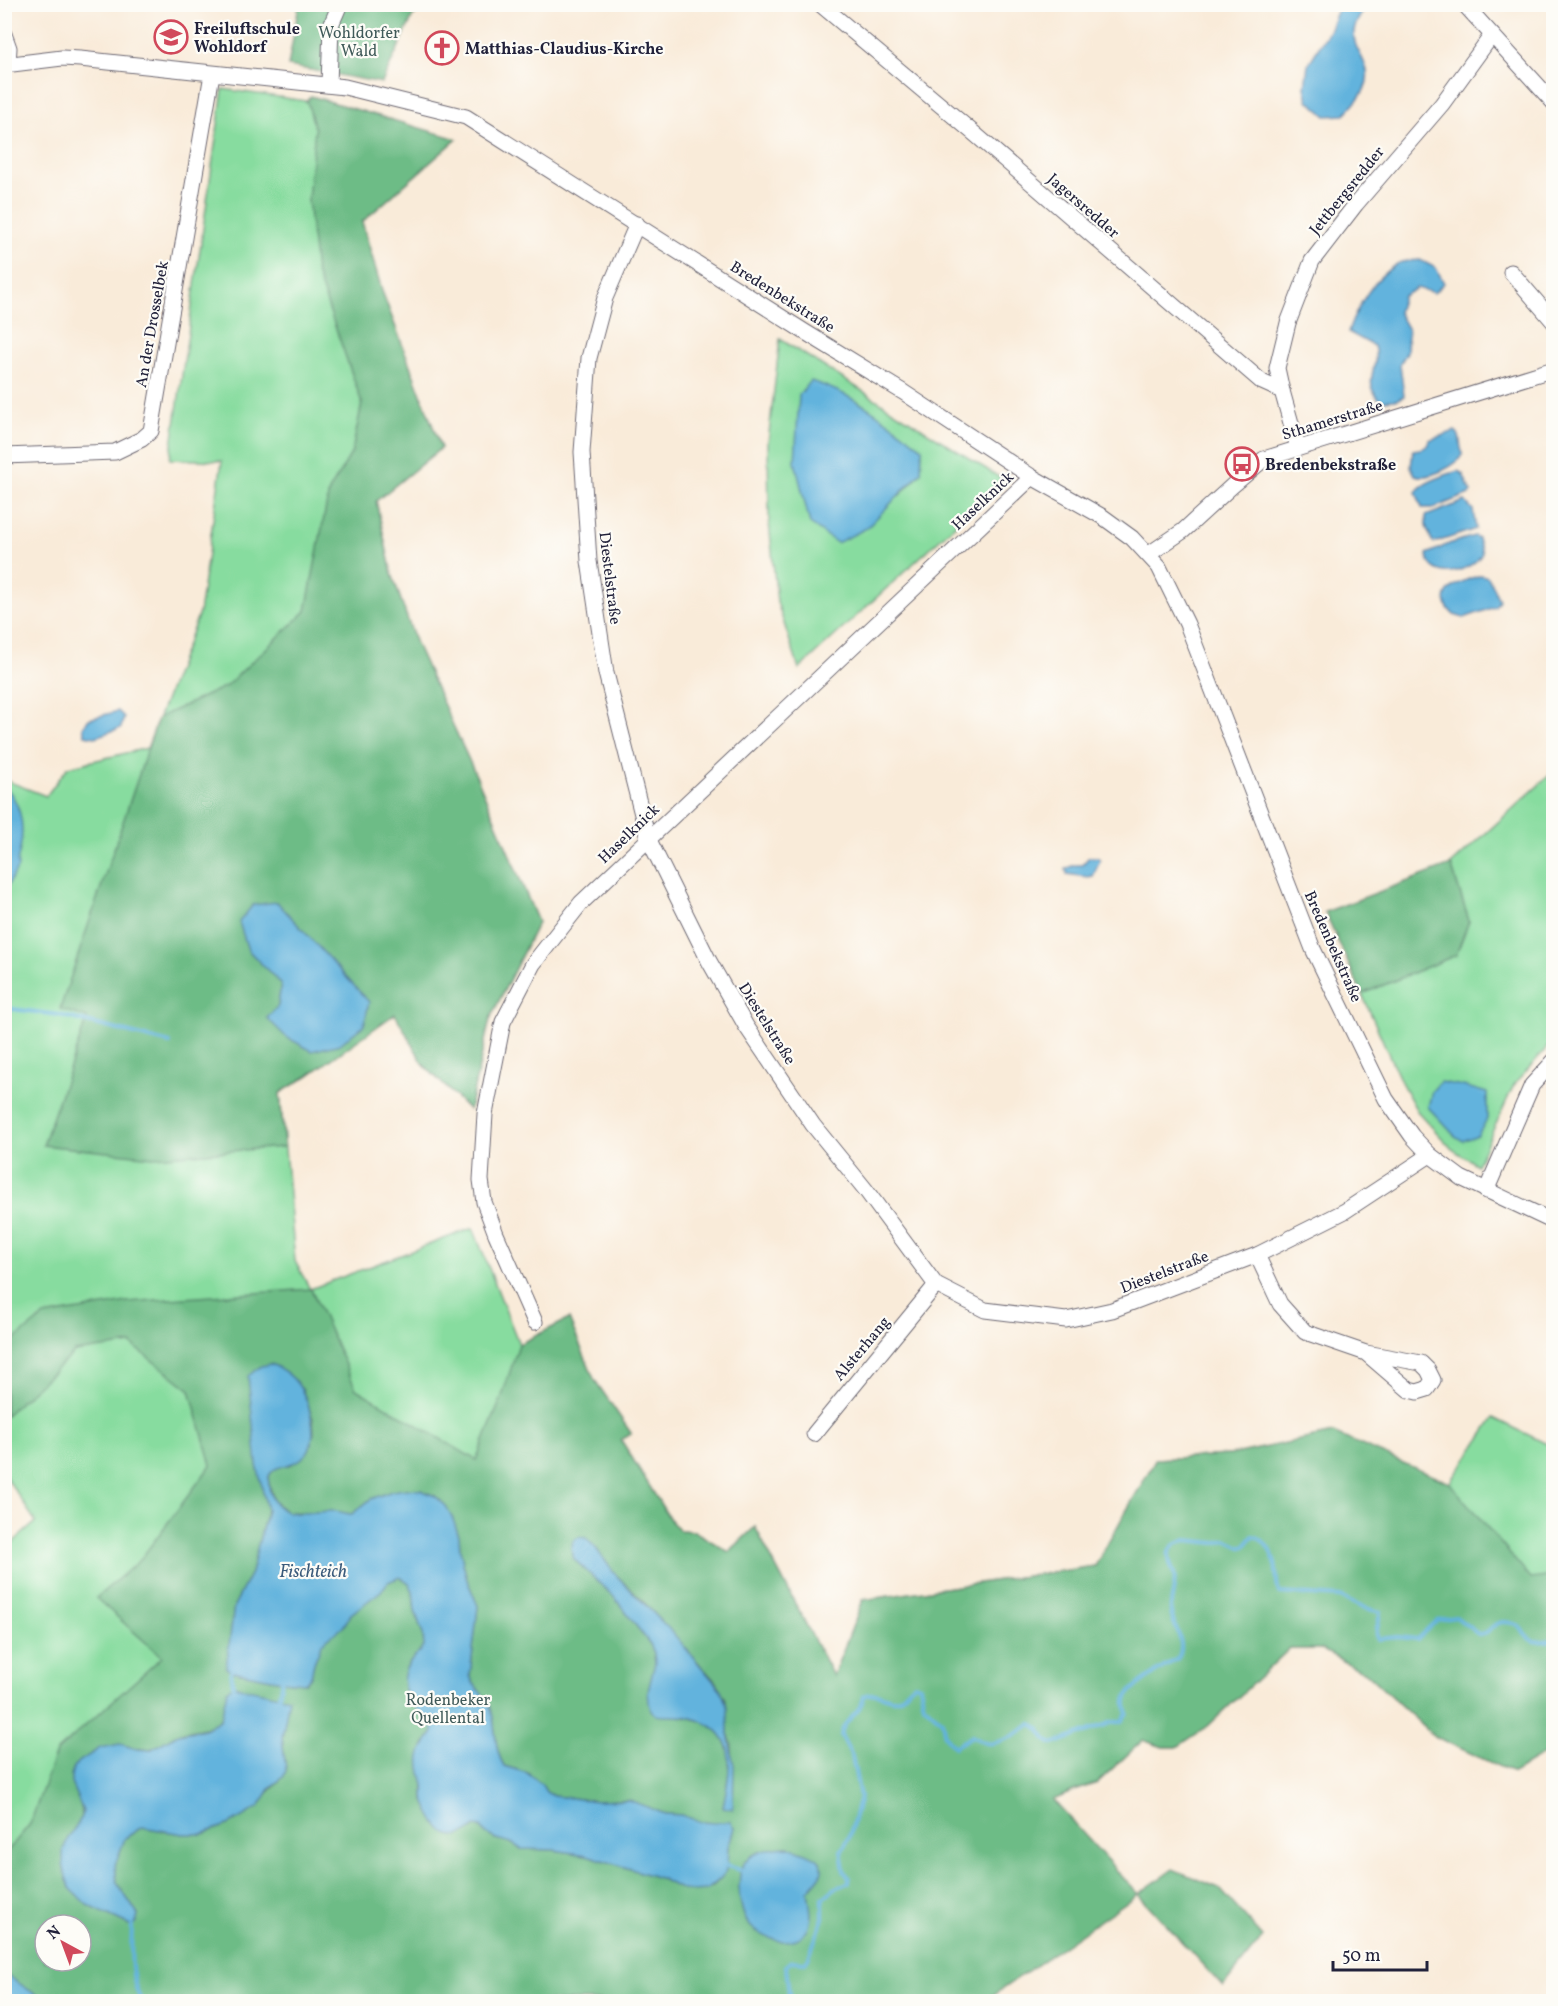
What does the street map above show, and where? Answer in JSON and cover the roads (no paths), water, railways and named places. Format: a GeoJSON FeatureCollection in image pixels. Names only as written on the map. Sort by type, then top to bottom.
{"type":"FeatureCollection","features":[{"type":"Feature","properties":{"kind":"street"},"geometry":{"type":"LineString","coordinates":[[328,85],[331,25],[340,4]]}},
{"type":"Feature","properties":{"kind":"street","name":"Jagersredder"},"geometry":{"type":"LineString","coordinates":[[820,4],[976,135],[1262,382],[1282,391]]}},
{"type":"Feature","properties":{"kind":"street"},"geometry":{"type":"LineString","coordinates":[[1464,4],[1554,103]]}},
{"type":"Feature","properties":{"kind":"street","name":"Bredenbekstraße"},"geometry":{"type":"LineString","coordinates":[[4,34],[9,48],[6,64],[80,59],[328,85],[345,87],[466,117],[903,392],[1032,477],[1102,517],[1132,538],[1149,554],[1165,577],[1188,624],[1313,949],[1386,1099],[1412,1136],[1430,1155],[1461,1178],[1554,1222]]}},
{"type":"Feature","properties":{"kind":"street","name":"Jettbergsredder"},"geometry":{"type":"LineString","coordinates":[[1282,391],[1277,368],[1288,323],[1312,261],[1356,204],[1442,105],[1492,36]]}},
{"type":"Feature","properties":{"kind":"street","name":"An der Drosselbek"},"geometry":{"type":"LineString","coordinates":[[4,456],[115,452],[142,439],[151,431],[212,74]]}},
{"type":"Feature","properties":{"kind":"street","name":"Diestelstraße"},"geometry":{"type":"LineString","coordinates":[[637,224],[605,298],[590,358],[582,452],[589,561],[606,673],[648,838],[709,961],[746,1026],[813,1125],[865,1189],[936,1285],[985,1310],[1066,1320],[1112,1310],[1257,1255],[1345,1210],[1430,1155]]}},
{"type":"Feature","properties":{"kind":"street"},"geometry":{"type":"LineString","coordinates":[[1511,272],[1554,322]]}},
{"type":"Feature","properties":{"kind":"street","name":"Sthamerstraße"},"geometry":{"type":"LineString","coordinates":[[1149,554],[1183,531],[1258,463],[1298,448],[1554,369]]}},
{"type":"Feature","properties":{"kind":"street"},"geometry":{"type":"LineString","coordinates":[[1282,391],[1298,448]]}},
{"type":"Feature","properties":{"kind":"street","name":"Haselknick"},"geometry":{"type":"LineString","coordinates":[[535,1322],[496,1234],[484,1202],[481,1180],[485,1114],[503,1022],[533,964],[581,903],[1032,477]]}},
{"type":"Feature","properties":{"kind":"street"},"geometry":{"type":"LineString","coordinates":[[1486,1191],[1532,1085],[1554,1061]]}},
{"type":"Feature","properties":{"kind":"street"},"geometry":{"type":"LineString","coordinates":[[1257,1255],[1281,1304],[1305,1332],[1366,1353]]}},
{"type":"Feature","properties":{"kind":"street","name":"Alsterhang"},"geometry":{"type":"LineString","coordinates":[[814,1434],[936,1285]]}},
{"type":"Feature","properties":{"kind":"water"},"geometry":{"type":"Polygon","coordinates":[[[1340,5],[1366,5],[1356,24],[1354,40],[1367,70],[1367,77],[1363,91],[1344,115],[1326,116],[1308,100],[1305,87],[1308,65],[1329,31],[1340,5]]]}},
{"type":"Feature","properties":{"kind":"water"},"geometry":{"type":"Polygon","coordinates":[[[1420,260],[1436,268],[1444,283],[1434,293],[1417,288],[1403,296],[1398,312],[1408,330],[1407,352],[1400,364],[1404,396],[1396,400],[1381,401],[1375,394],[1371,381],[1375,361],[1374,346],[1348,332],[1361,303],[1380,277],[1399,263],[1420,260]]]}},
{"type":"Feature","properties":{"kind":"water"},"geometry":{"type":"Polygon","coordinates":[[[811,381],[827,386],[856,401],[883,418],[922,448],[921,472],[867,528],[837,543],[810,524],[795,462],[799,395],[811,381]]]}},
{"type":"Feature","properties":{"kind":"water"},"geometry":{"type":"Polygon","coordinates":[[[1455,431],[1459,436],[1463,453],[1460,458],[1435,474],[1415,475],[1411,467],[1413,450],[1424,448],[1429,440],[1455,431]]]}},
{"type":"Feature","properties":{"kind":"water"},"geometry":{"type":"Polygon","coordinates":[[[1458,471],[1463,474],[1471,492],[1434,508],[1422,508],[1416,492],[1423,485],[1435,479],[1458,471]]]}},
{"type":"Feature","properties":{"kind":"water"},"geometry":{"type":"Polygon","coordinates":[[[1465,501],[1473,510],[1476,529],[1434,543],[1426,526],[1426,516],[1465,501]]]}},
{"type":"Feature","properties":{"kind":"water"},"geometry":{"type":"Polygon","coordinates":[[[1474,536],[1478,538],[1482,553],[1470,565],[1461,570],[1443,572],[1430,563],[1427,554],[1474,536]]]}},
{"type":"Feature","properties":{"kind":"water"},"geometry":{"type":"Polygon","coordinates":[[[1481,575],[1488,577],[1499,600],[1495,607],[1464,618],[1454,615],[1447,607],[1445,600],[1447,594],[1457,584],[1481,575]]]}},
{"type":"Feature","properties":{"kind":"water"},"geometry":{"type":"Polygon","coordinates":[[[118,711],[124,717],[121,728],[95,737],[85,735],[83,727],[89,719],[118,711]]]}},
{"type":"Feature","properties":{"kind":"water"},"geometry":{"type":"Polygon","coordinates":[[[5,786],[18,807],[22,831],[18,867],[5,891],[5,786]]]}},
{"type":"Feature","properties":{"kind":"water"},"geometry":{"type":"Polygon","coordinates":[[[1089,857],[1098,857],[1100,860],[1093,876],[1067,874],[1066,869],[1074,865],[1082,865],[1089,857]]]}},
{"type":"Feature","properties":{"kind":"water"},"geometry":{"type":"Polygon","coordinates":[[[277,902],[369,1002],[364,1025],[340,1044],[312,1051],[286,1037],[267,1018],[278,1006],[281,984],[248,950],[239,922],[253,905],[277,902]]]}},
{"type":"Feature","properties":{"kind":"water"},"geometry":{"type":"Polygon","coordinates":[[[1440,1082],[1487,1093],[1487,1119],[1478,1135],[1463,1141],[1455,1136],[1428,1107],[1432,1091],[1440,1082]]]}},
{"type":"Feature","properties":{"kind":"water","name":"Fischteich"},"geometry":{"type":"Polygon","coordinates":[[[271,1364],[294,1379],[301,1389],[310,1411],[313,1430],[310,1447],[306,1454],[299,1460],[274,1470],[269,1476],[270,1492],[274,1502],[280,1508],[296,1513],[334,1511],[352,1514],[371,1499],[392,1491],[406,1489],[421,1490],[435,1496],[446,1506],[459,1536],[467,1580],[478,1606],[470,1675],[490,1706],[498,1752],[504,1766],[527,1773],[553,1796],[597,1801],[629,1800],[665,1814],[681,1815],[701,1822],[730,1821],[734,1828],[728,1847],[727,1866],[720,1879],[707,1890],[682,1890],[662,1879],[587,1855],[554,1850],[521,1849],[486,1834],[481,1827],[475,1826],[458,1836],[444,1832],[425,1803],[420,1764],[422,1750],[433,1728],[409,1699],[403,1683],[408,1665],[424,1647],[423,1634],[415,1611],[413,1591],[409,1583],[400,1577],[388,1582],[381,1591],[351,1614],[343,1627],[322,1643],[311,1676],[305,1683],[282,1681],[226,1668],[234,1606],[251,1573],[267,1510],[257,1465],[248,1376],[261,1366],[271,1364]]]}},
{"type":"Feature","properties":{"kind":"water"},"geometry":{"type":"Polygon","coordinates":[[[579,1537],[586,1538],[595,1547],[614,1573],[672,1632],[721,1690],[728,1709],[728,1733],[734,1766],[733,1809],[723,1807],[729,1763],[724,1740],[717,1730],[705,1723],[688,1717],[656,1715],[651,1710],[648,1691],[655,1663],[654,1653],[650,1644],[615,1598],[574,1559],[571,1549],[573,1541],[579,1537]]]}},
{"type":"Feature","properties":{"kind":"water"},"geometry":{"type":"Polygon","coordinates":[[[233,1686],[289,1698],[282,1738],[286,1770],[284,1776],[270,1789],[259,1807],[230,1824],[202,1834],[183,1834],[142,1827],[125,1838],[115,1865],[117,1883],[138,1915],[132,1926],[87,1905],[70,1888],[63,1864],[63,1850],[82,1817],[83,1811],[71,1783],[74,1767],[100,1748],[120,1744],[150,1750],[178,1734],[205,1729],[221,1719],[227,1690],[233,1686]]]}},
{"type":"Feature","properties":{"kind":"water"},"geometry":{"type":"Polygon","coordinates":[[[790,1847],[813,1856],[821,1864],[822,1869],[819,1878],[808,1891],[810,1924],[803,1935],[787,1941],[769,1938],[748,1923],[743,1911],[739,1887],[741,1869],[749,1858],[769,1849],[790,1847]]]}},
{"type":"Feature","properties":{"kind":"water"},"geometry":{"type":"Polygon","coordinates":[[[5,1974],[35,1994],[55,2001],[5,2001],[5,1974]]]}},
{"type":"Feature","properties":{"kind":"waterway"},"geometry":{"type":"LineString","coordinates":[[4,1006],[59,1015],[170,1043]]}},
{"type":"Feature","properties":{"kind":"waterway"},"geometry":{"type":"LineString","coordinates":[[791,2002],[786,1966],[791,1961],[805,1962],[808,1959],[823,1918],[823,1898],[834,1889],[849,1882],[844,1871],[841,1851],[849,1838],[860,1797],[852,1756],[841,1735],[842,1729],[859,1707],[864,1696],[878,1694],[896,1699],[915,1684],[920,1686],[924,1705],[942,1721],[945,1736],[954,1747],[972,1736],[985,1743],[997,1742],[1009,1738],[1031,1724],[1053,1744],[1113,1722],[1121,1722],[1127,1714],[1126,1702],[1133,1689],[1178,1658],[1180,1652],[1181,1641],[1171,1613],[1175,1579],[1169,1561],[1169,1552],[1174,1545],[1186,1540],[1215,1543],[1226,1540],[1241,1547],[1245,1546],[1253,1536],[1257,1537],[1261,1539],[1272,1556],[1279,1593],[1340,1597],[1380,1612],[1378,1639],[1398,1637],[1417,1639],[1437,1620],[1456,1617],[1478,1634],[1485,1633],[1496,1624],[1503,1622],[1515,1624],[1534,1641],[1554,1640]]}},
{"type":"Feature","properties":{"kind":"waterway"},"geometry":{"type":"LineString","coordinates":[[231,1671],[233,1686]]}},
{"type":"Feature","properties":{"kind":"waterway"},"geometry":{"type":"LineString","coordinates":[[279,1695],[282,1681]]}},
{"type":"Feature","properties":{"kind":"waterway"},"geometry":{"type":"LineString","coordinates":[[727,1866],[741,1870]]}},
{"type":"Feature","properties":{"kind":"waterway"},"geometry":{"type":"LineString","coordinates":[[132,1926],[133,1974],[142,2002]]}},
{"type":"Feature","properties":{"kind":"place","name":"Freiluftschule Wohldorf"},"geometry":{"type":"Point","coordinates":[171,37]}},
{"type":"Feature","properties":{"kind":"place","name":"Matthias-Claudius-Kirche"},"geometry":{"type":"Point","coordinates":[442,48]}},
{"type":"Feature","properties":{"kind":"place","name":"Bredenbekstraße"},"geometry":{"type":"Point","coordinates":[1242,464]}},
{"type":"Feature","properties":{"kind":"park label","name":"Wohldorfer Wald"},"geometry":{"type":"Point","coordinates":[359,41]}},
{"type":"Feature","properties":{"kind":"park label","name":"Rodenbeker Quellental"},"geometry":{"type":"Point","coordinates":[448,1708]}}]}
